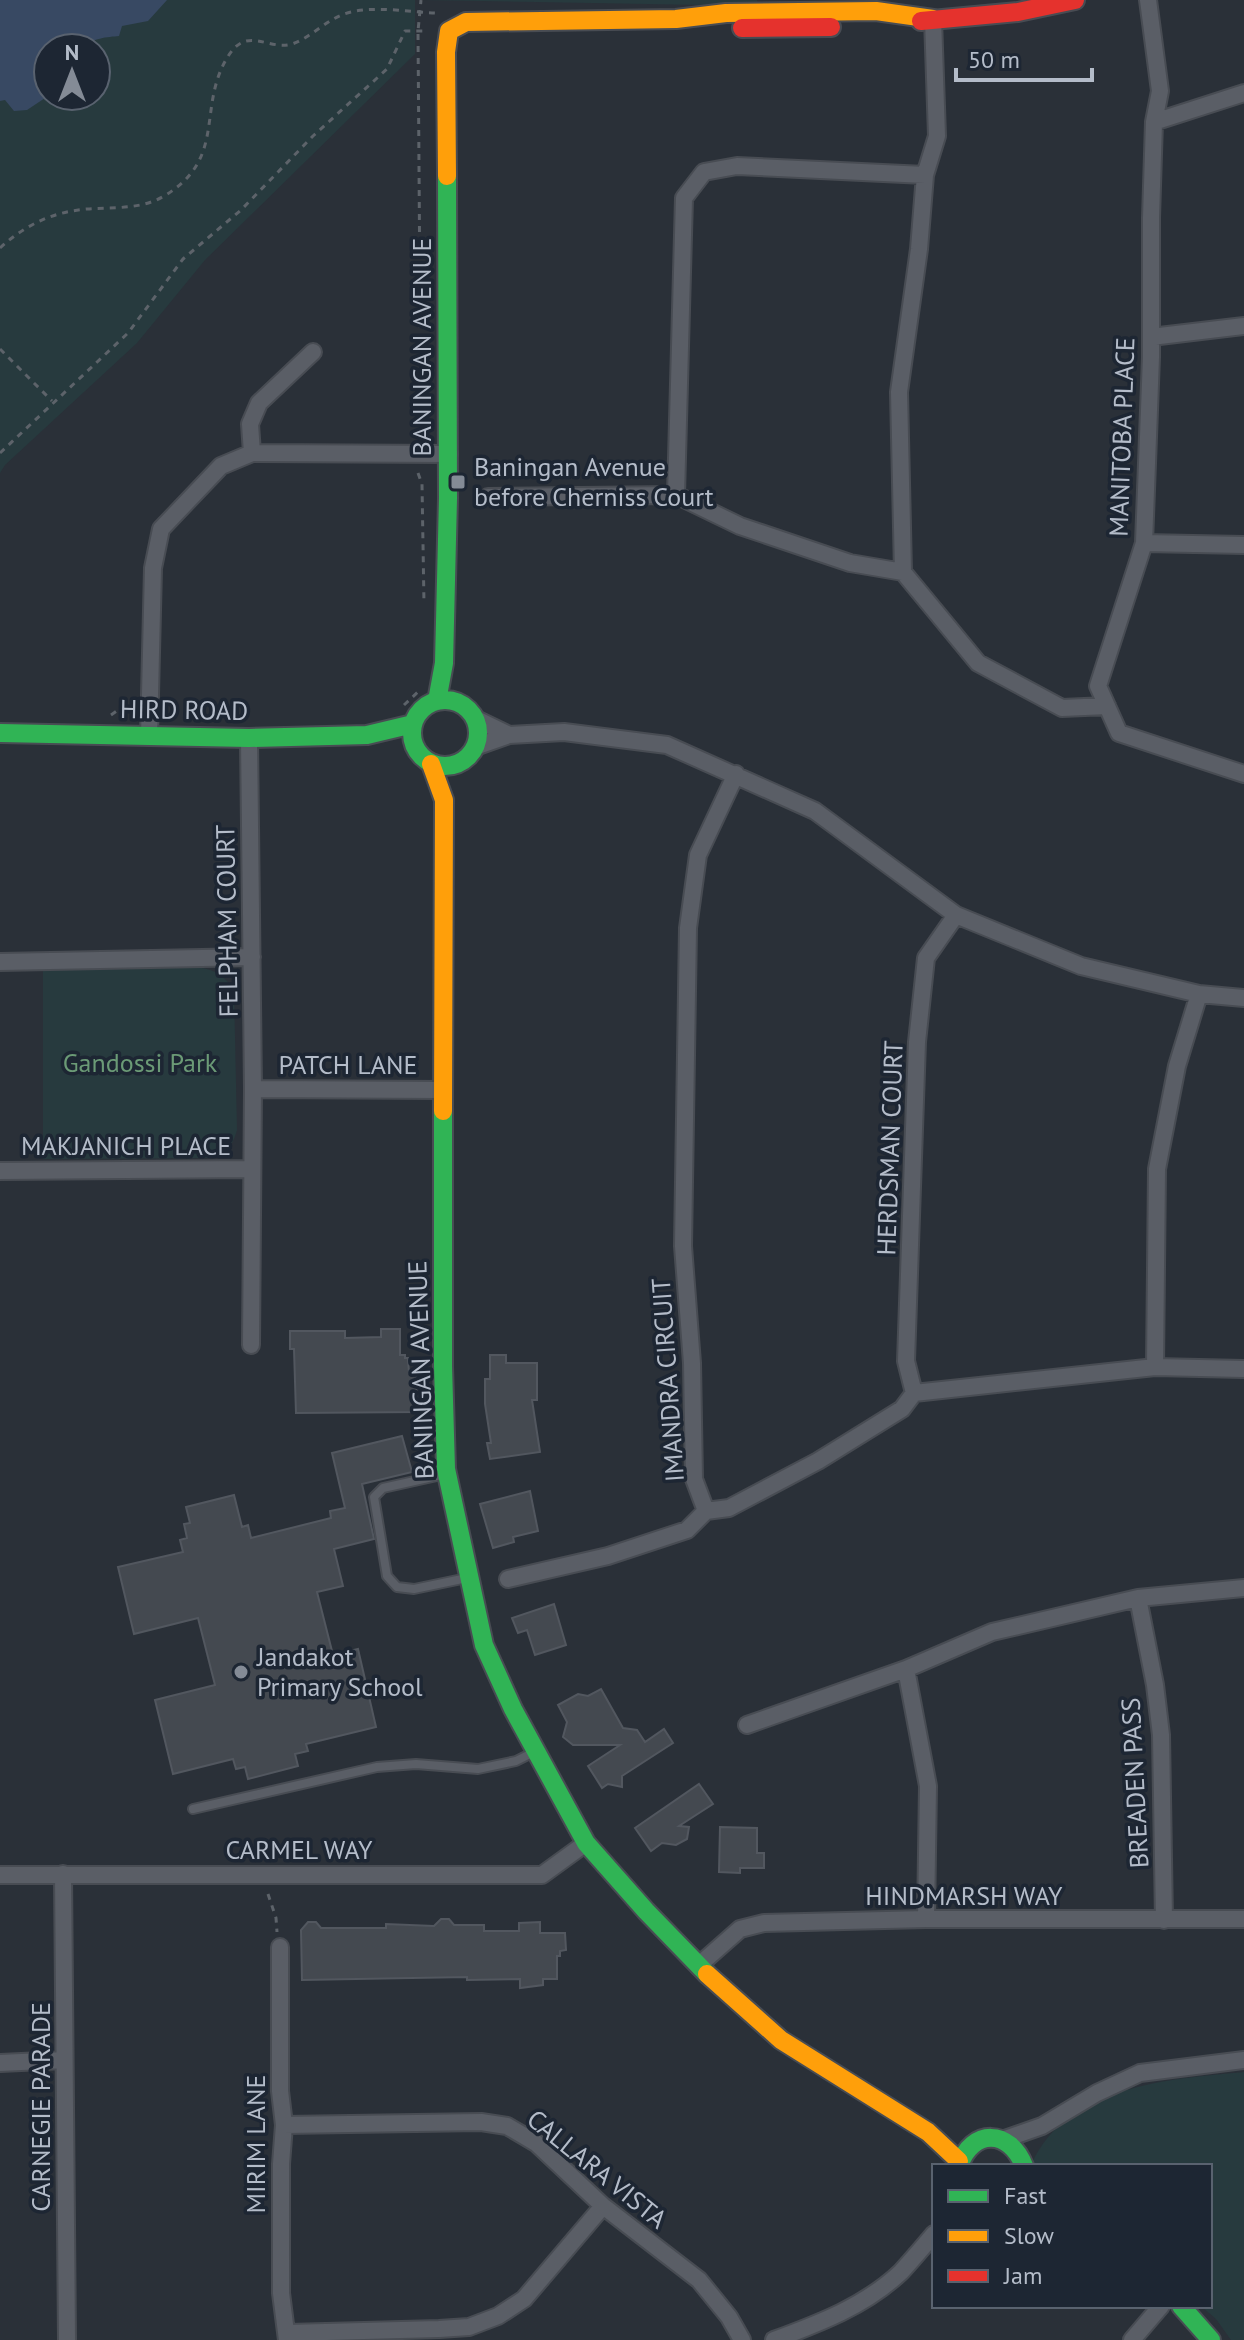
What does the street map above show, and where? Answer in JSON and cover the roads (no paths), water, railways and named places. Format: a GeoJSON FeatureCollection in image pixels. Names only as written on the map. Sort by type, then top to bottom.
{"type":"FeatureCollection","features":[{"type":"Feature","properties":{"kind":"street"},"geometry":{"type":"LineString","coordinates":[[792,13],[876,11],[933,19],[1018,12],[1075,0]]}},
{"type":"Feature","properties":{"kind":"street","name":"MANITOBA PLACE"},"geometry":{"type":"LineString","coordinates":[[1107,706],[1098,686],[1144,543],[1154,122],[1160,91],[1148,0]]}},
{"type":"Feature","properties":{"kind":"street","name":"BANINGAN AVENUE"},"geometry":{"type":"LineString","coordinates":[[437,701],[444,663],[449,454],[446,52],[452,30],[466,22],[491,20],[676,19],[726,13],[792,13]]}},
{"type":"Feature","properties":{"kind":"street"},"geometry":{"type":"LineString","coordinates":[[933,19],[937,136],[925,175],[919,249],[899,392],[903,572],[978,663],[1062,708],[1107,706],[1119,733],[1244,774]]}},
{"type":"Feature","properties":{"kind":"street"},"geometry":{"type":"LineString","coordinates":[[1154,122],[1244,93]]}},
{"type":"Feature","properties":{"kind":"street"},"geometry":{"type":"LineString","coordinates":[[676,495],[684,198],[704,172],[737,166],[925,175]]}},
{"type":"Feature","properties":{"kind":"street"},"geometry":{"type":"LineString","coordinates":[[1151,337],[1244,326]]}},
{"type":"Feature","properties":{"kind":"street"},"geometry":{"type":"LineString","coordinates":[[252,453],[250,424],[259,403],[313,352]]}},
{"type":"Feature","properties":{"kind":"street"},"geometry":{"type":"LineString","coordinates":[[149,737],[153,568],[161,529],[221,466],[252,453],[449,454]]}},
{"type":"Feature","properties":{"kind":"street"},"geometry":{"type":"LineString","coordinates":[[488,497],[676,495],[740,526],[836,559],[903,572]]}},
{"type":"Feature","properties":{"kind":"street"},"geometry":{"type":"LineString","coordinates":[[1144,543],[1244,545]]}},
{"type":"Feature","properties":{"kind":"street","name":"BANINGAN AVENUE"},"geometry":{"type":"LineString","coordinates":[[444,663],[457,702]]}},
{"type":"Feature","properties":{"kind":"street"},"geometry":{"type":"LineString","coordinates":[[437,701],[457,702],[467,709],[478,728],[475,747],[469,757],[442,767],[421,757],[411,735],[418,713],[437,701]]}},
{"type":"Feature","properties":{"kind":"street"},"geometry":{"type":"LineString","coordinates":[[474,718],[509,735]]}},
{"type":"Feature","properties":{"kind":"street","name":"HIRD ROAD"},"geometry":{"type":"LineString","coordinates":[[0,733],[249,738],[367,735],[413,724]]}},
{"type":"Feature","properties":{"kind":"street"},"geometry":{"type":"LineString","coordinates":[[475,747],[509,735],[564,732],[667,745],[815,811],[956,915],[1081,966],[1199,994],[1244,998]]}},
{"type":"Feature","properties":{"kind":"street","name":"HIRD ROAD"},"geometry":{"type":"LineString","coordinates":[[367,735],[414,747]]}},
{"type":"Feature","properties":{"kind":"street","name":"FELPHAM COURT"},"geometry":{"type":"LineString","coordinates":[[249,738],[253,1089],[251,1345]]}},
{"type":"Feature","properties":{"kind":"street","name":"BANINGAN AVENUE"},"geometry":{"type":"LineString","coordinates":[[444,800],[459,763]]}},
{"type":"Feature","properties":{"kind":"street","name":"BANINGAN AVENUE"},"geometry":{"type":"LineString","coordinates":[[431,764],[444,800],[443,1366],[447,1474],[484,1645],[513,1709],[586,1843],[646,1911],[698,1966],[781,2040],[928,2132],[959,2164]]}},
{"type":"Feature","properties":{"kind":"street","name":"IMANDRA CIRCUIT"},"geometry":{"type":"LineString","coordinates":[[736,774],[698,855],[688,928],[683,1246],[692,1363],[694,1479],[706,1511],[729,1508],[818,1461],[902,1409],[914,1393]]}},
{"type":"Feature","properties":{"kind":"street","name":"HERDSMAN COURT"},"geometry":{"type":"LineString","coordinates":[[914,1393],[906,1361],[917,1042],[926,958],[956,915]]}},
{"type":"Feature","properties":{"kind":"street"},"geometry":{"type":"LineString","coordinates":[[0,962],[252,957]]}},
{"type":"Feature","properties":{"kind":"street"},"geometry":{"type":"LineString","coordinates":[[1155,1367],[1157,1169],[1177,1066],[1199,994]]}},
{"type":"Feature","properties":{"kind":"street","name":"PATCH LANE"},"geometry":{"type":"LineString","coordinates":[[253,1089],[443,1090]]}},
{"type":"Feature","properties":{"kind":"street","name":"MAKJANICH PLACE"},"geometry":{"type":"LineString","coordinates":[[0,1171],[252,1169]]}},
{"type":"Feature","properties":{"kind":"street"},"geometry":{"type":"LineString","coordinates":[[914,1393],[1155,1367],[1244,1369]]}},
{"type":"Feature","properties":{"kind":"street"},"geometry":{"type":"LineString","coordinates":[[508,1579],[608,1556],[687,1530],[706,1511]]}},
{"type":"Feature","properties":{"kind":"street"},"geometry":{"type":"LineString","coordinates":[[747,1725],[906,1669],[992,1632],[1138,1598],[1244,1588]]}},
{"type":"Feature","properties":{"kind":"street","name":"BREADEN PASS"},"geometry":{"type":"LineString","coordinates":[[1138,1598],[1161,1735],[1164,1920]]}},
{"type":"Feature","properties":{"kind":"street"},"geometry":{"type":"LineString","coordinates":[[906,1669],[928,1786],[926,1919]]}},
{"type":"Feature","properties":{"kind":"street","name":"CARMEL WAY"},"geometry":{"type":"LineString","coordinates":[[0,1875],[542,1875],[586,1843]]}},
{"type":"Feature","properties":{"kind":"street","name":"CARNEGIE PARADE"},"geometry":{"type":"LineString","coordinates":[[63,1874],[67,2340]]}},
{"type":"Feature","properties":{"kind":"street","name":"HINDMARSH WAY"},"geometry":{"type":"LineString","coordinates":[[698,1966],[740,1929],[764,1923],[926,1919],[1244,1919]]}},
{"type":"Feature","properties":{"kind":"street","name":"MIRIM LANE"},"geometry":{"type":"LineString","coordinates":[[280,1947],[280,2091],[284,2125],[281,2293],[288,2336]]}},
{"type":"Feature","properties":{"kind":"street"},"geometry":{"type":"LineString","coordinates":[[0,2063],[64,2060]]}},
{"type":"Feature","properties":{"kind":"street"},"geometry":{"type":"LineString","coordinates":[[959,2164],[963,2151],[972,2143],[982,2138],[1005,2139],[1042,2126],[1097,2093],[1140,2073],[1244,2060]]}},
{"type":"Feature","properties":{"kind":"street","name":"CALLARA VISTA"},"geometry":{"type":"LineString","coordinates":[[284,2125],[481,2122],[507,2126],[536,2143],[603,2206],[699,2280],[729,2317],[742,2340]]}},
{"type":"Feature","properties":{"kind":"street"},"geometry":{"type":"LineString","coordinates":[[1024,2162],[1042,2126]]}},
{"type":"Feature","properties":{"kind":"street","name":"BANINGAN AVENUE"},"geometry":{"type":"LineString","coordinates":[[928,2132],[972,2143]]}},
{"type":"Feature","properties":{"kind":"street"},"geometry":{"type":"LineString","coordinates":[[1005,2139],[1016,2147],[1024,2162]]}},
{"type":"Feature","properties":{"kind":"street"},"geometry":{"type":"LineString","coordinates":[[288,2336],[469,2327],[498,2316],[524,2299],[603,2206]]}},
{"type":"Feature","properties":{"kind":"street"},"geometry":{"type":"LineString","coordinates":[[774,2340],[829,2320],[867,2299],[900,2273],[932,2236]]}},
{"type":"Feature","properties":{"kind":"street"},"geometry":{"type":"LineString","coordinates":[[1132,2340],[1159,2308]]}},
{"type":"Feature","properties":{"kind":"street"},"geometry":{"type":"LineString","coordinates":[[1183,2308],[1211,2340]]}},
{"type":"Feature","properties":{"kind":"lane"},"geometry":{"type":"LineString","coordinates":[[447,1474],[383,1488],[374,1497],[387,1576],[397,1587],[414,1589],[468,1578]]}},
{"type":"Feature","properties":{"kind":"lane"},"geometry":{"type":"LineString","coordinates":[[193,1809],[377,1767],[416,1764],[478,1769],[516,1761],[536,1751]]}},
{"type":"Feature","properties":{"kind":"water"},"geometry":{"type":"Polygon","coordinates":[[[0,0],[167,0],[148,21],[122,26],[119,36],[112,37],[112,32],[32,32],[32,107],[14,111],[5,100],[0,101],[0,0]]]}},
{"type":"Feature","properties":{"kind":"place","name":"Baningan Avenue before Cherniss Court"},"geometry":{"type":"Point","coordinates":[458,482]}},
{"type":"Feature","properties":{"kind":"place","name":"Jandakot Primary School"},"geometry":{"type":"Point","coordinates":[241,1672]}},
{"type":"Feature","properties":{"kind":"park label","name":"Gandossi Park"},"geometry":{"type":"Point","coordinates":[140,1063]}}]}
